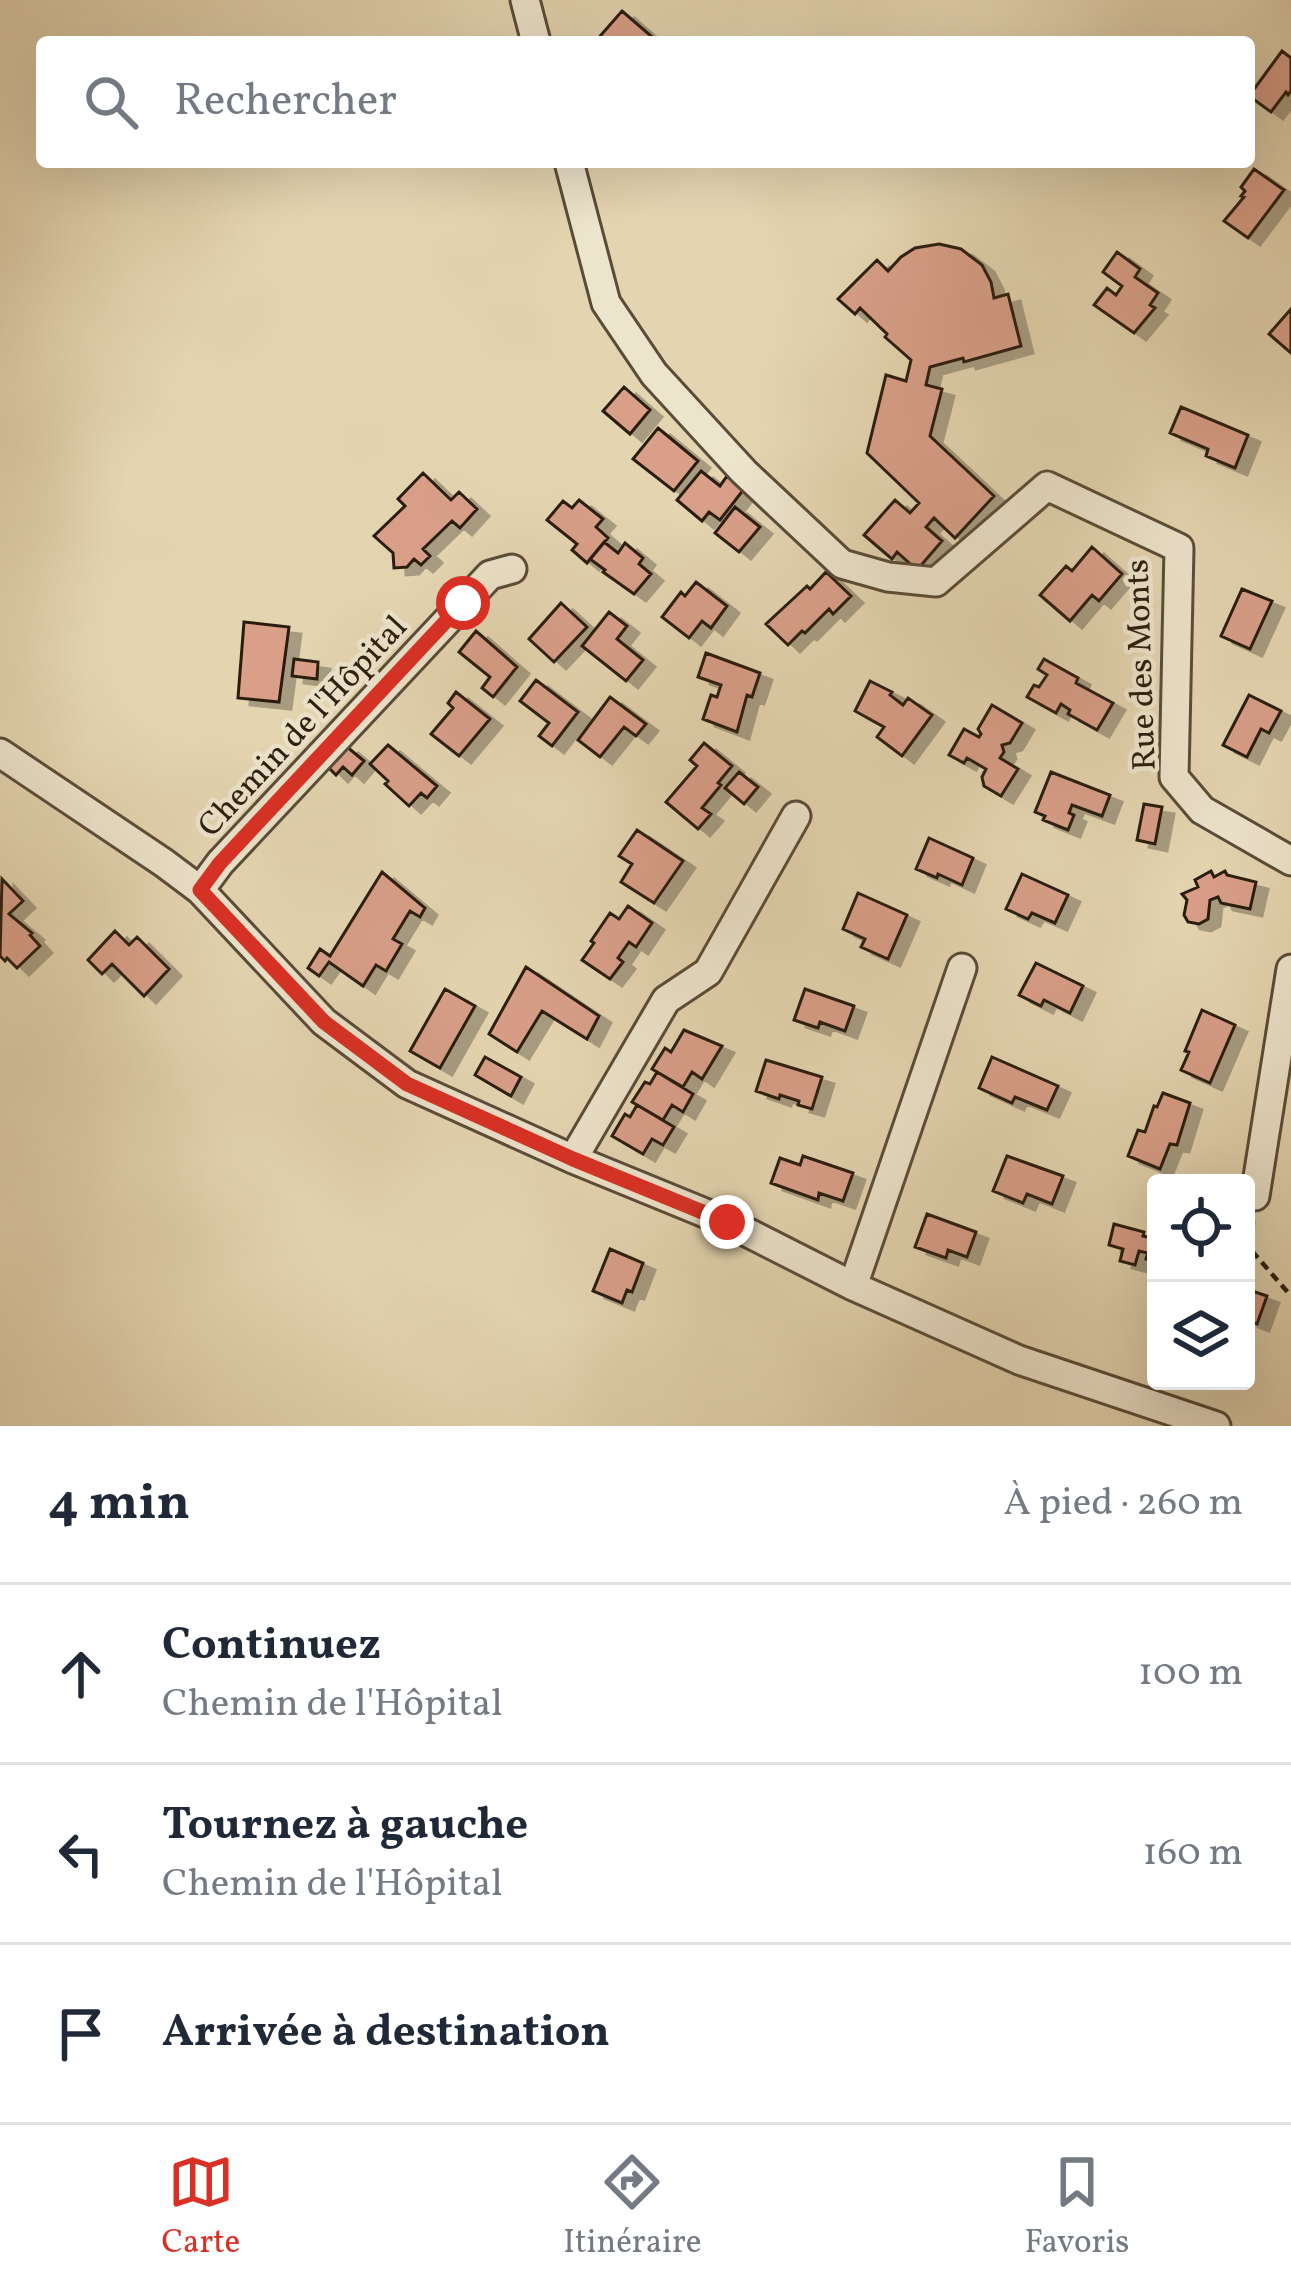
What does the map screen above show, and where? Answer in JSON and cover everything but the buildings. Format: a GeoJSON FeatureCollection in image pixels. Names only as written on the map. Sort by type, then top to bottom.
{"type":"FeatureCollection","features":[{"type":"Feature","properties":{"kind":"street"},"geometry":{"type":"LineString","coordinates":[[525,0],[534,36]]}},
{"type":"Feature","properties":{"kind":"street","name":"Rue des Monts"},"geometry":{"type":"LineString","coordinates":[[570,168],[607,303],[655,374],[744,472],[842,564],[888,578],[936,582],[1047,486],[1179,548],[1174,777],[1202,810],[1291,861]]}},
{"type":"Feature","properties":{"kind":"street","name":"Chemin de l'Hôpital"},"geometry":{"type":"LineString","coordinates":[[200,890],[490,575],[512,569]]}},
{"type":"Feature","properties":{"kind":"street","name":"Chemin de l'Hôpital"},"geometry":{"type":"LineString","coordinates":[[0,753],[200,890],[324,1022],[407,1084],[727,1222],[853,1286],[1019,1360],[1216,1426]]}},
{"type":"Feature","properties":{"kind":"street"},"geometry":{"type":"LineString","coordinates":[[573,1159],[666,1000],[708,972],[796,816]]}},
{"type":"Feature","properties":{"kind":"street"},"geometry":{"type":"LineString","coordinates":[[853,1286],[962,968]]}},
{"type":"Feature","properties":{"kind":"street"},"geometry":{"type":"LineString","coordinates":[[1255,1196],[1291,969]]}},
{"type":"Feature","properties":{"kind":"path"},"geometry":{"type":"LineString","coordinates":[[1255,1255],[1291,1297]]}},
{"type":"Feature","properties":{"kind":"route"},"geometry":{"type":"LineString","coordinates":[[463,603],[200,890],[324,1022],[407,1084],[727,1222]]}}]}
